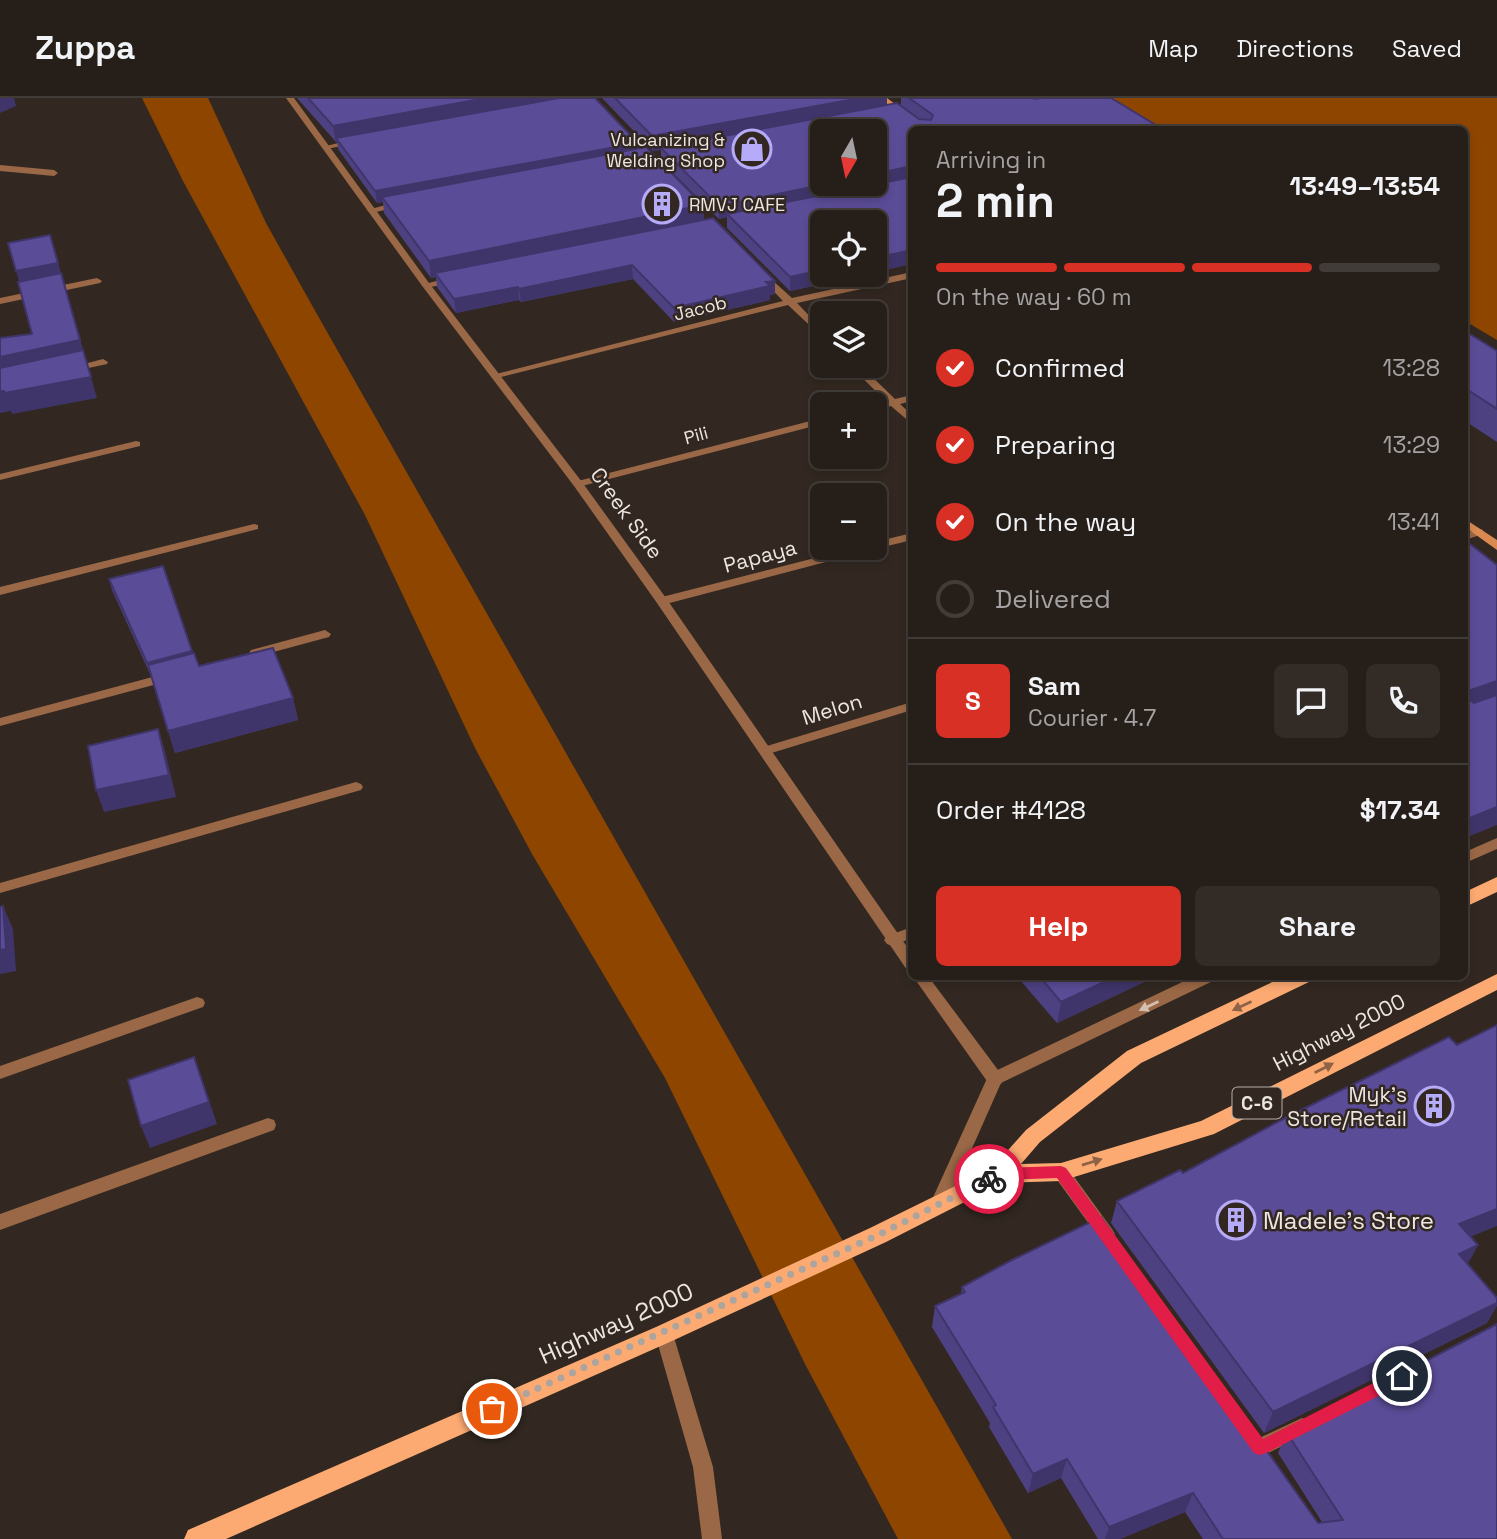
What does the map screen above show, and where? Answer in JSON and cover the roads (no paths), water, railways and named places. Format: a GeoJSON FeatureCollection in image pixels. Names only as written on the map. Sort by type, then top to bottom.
{"type":"FeatureCollection","features":[{"type":"Feature","properties":{"kind":"main road"},"geometry":{"type":"LineString","coordinates":[[882,98],[921,126]]}},
{"type":"Feature","properties":{"kind":"main road"},"geometry":{"type":"LineString","coordinates":[[1468,524],[1497,545]]}},
{"type":"Feature","properties":{"kind":"main road"},"geometry":{"type":"LineString","coordinates":[[1468,898],[1497,884]]}},
{"type":"Feature","properties":{"kind":"main road","name":"Highway 2000"},"geometry":{"type":"LineString","coordinates":[[1000,1174],[1033,1136],[1133,1057],[1296,980]]}},
{"type":"Feature","properties":{"kind":"main road","name":"Highway 2000"},"geometry":{"type":"LineString","coordinates":[[197,1539],[664,1334],[878,1235],[1000,1174],[1061,1172],[1206,1128],[1497,981]]}},
{"type":"Feature","properties":{"kind":"street","name":"Creek Side"},"geometry":{"type":"LineString","coordinates":[[289,98],[426,285],[578,484],[662,601],[908,961]]}},
{"type":"Feature","properties":{"kind":"street"},"geometry":{"type":"LineString","coordinates":[[886,113],[899,110]]}},
{"type":"Feature","properties":{"kind":"street"},"geometry":{"type":"LineString","coordinates":[[326,146],[366,139]]}},
{"type":"Feature","properties":{"kind":"street"},"geometry":{"type":"LineString","coordinates":[[0,168],[54,173]]}},
{"type":"Feature","properties":{"kind":"street"},"geometry":{"type":"LineString","coordinates":[[371,210],[411,202]]}},
{"type":"Feature","properties":{"kind":"street"},"geometry":{"type":"LineString","coordinates":[[751,263],[810,322]]}},
{"type":"Feature","properties":{"kind":"street"},"geometry":{"type":"LineString","coordinates":[[426,285],[467,276]]}},
{"type":"Feature","properties":{"kind":"street","name":"Jacob"},"geometry":{"type":"LineString","coordinates":[[497,376],[789,302],[908,276]]}},
{"type":"Feature","properties":{"kind":"street"},"geometry":{"type":"LineString","coordinates":[[0,301],[97,281]]}},
{"type":"Feature","properties":{"kind":"street"},"geometry":{"type":"LineString","coordinates":[[64,370],[103,362]]}},
{"type":"Feature","properties":{"kind":"street"},"geometry":{"type":"LineString","coordinates":[[867,378],[908,417]]}},
{"type":"Feature","properties":{"kind":"street"},"geometry":{"type":"LineString","coordinates":[[887,403],[908,399]]}},
{"type":"Feature","properties":{"kind":"street","name":"Pili"},"geometry":{"type":"LineString","coordinates":[[578,484],[810,424]]}},
{"type":"Feature","properties":{"kind":"street"},"geometry":{"type":"LineString","coordinates":[[0,477],[136,444]]}},
{"type":"Feature","properties":{"kind":"street"},"geometry":{"type":"LineString","coordinates":[[0,591],[254,527]]}},
{"type":"Feature","properties":{"kind":"street"},"geometry":{"type":"LineString","coordinates":[[1468,536],[1479,532]]}},
{"type":"Feature","properties":{"kind":"street"},"geometry":{"type":"LineString","coordinates":[[887,543],[908,537]]}},
{"type":"Feature","properties":{"kind":"street","name":"Papaya"},"geometry":{"type":"LineString","coordinates":[[662,601],[821,560]]}},
{"type":"Feature","properties":{"kind":"street"},"geometry":{"type":"LineString","coordinates":[[247,655],[325,634]]}},
{"type":"Feature","properties":{"kind":"street"},"geometry":{"type":"LineString","coordinates":[[0,722],[182,673]]}},
{"type":"Feature","properties":{"kind":"street","name":"Melon"},"geometry":{"type":"LineString","coordinates":[[765,751],[908,707]]}},
{"type":"Feature","properties":{"kind":"street"},"geometry":{"type":"LineString","coordinates":[[0,888],[356,786]]}},
{"type":"Feature","properties":{"kind":"street"},"geometry":{"type":"LineString","coordinates":[[1468,857],[1497,844]]}},
{"type":"Feature","properties":{"kind":"street"},"geometry":{"type":"LineString","coordinates":[[892,940],[908,934]]}},
{"type":"Feature","properties":{"kind":"street"},"geometry":{"type":"LineString","coordinates":[[922,980],[995,1079]]}},
{"type":"Feature","properties":{"kind":"street"},"geometry":{"type":"LineString","coordinates":[[940,1202],[995,1079],[1202,980]]}},
{"type":"Feature","properties":{"kind":"street"},"geometry":{"type":"LineString","coordinates":[[0,1073],[197,1003]]}},
{"type":"Feature","properties":{"kind":"street"},"geometry":{"type":"LineString","coordinates":[[0,1222],[268,1125]]}},
{"type":"Feature","properties":{"kind":"street"},"geometry":{"type":"LineString","coordinates":[[1061,1172],[1116,1249]]}},
{"type":"Feature","properties":{"kind":"street"},"geometry":{"type":"LineString","coordinates":[[664,1334],[703,1467],[712,1539]]}},
{"type":"Feature","properties":{"kind":"street"},"geometry":{"type":"LineString","coordinates":[[1260,1448],[1322,1416]]}},
{"type":"Feature","properties":{"kind":"place","name":"Vulcanizing & Welding Shop"},"geometry":{"type":"Point","coordinates":[752,149]}},
{"type":"Feature","properties":{"kind":"place","name":"RMVJ CAFE"},"geometry":{"type":"Point","coordinates":[662,204]}},
{"type":"Feature","properties":{"kind":"place","name":"Myk's Store/Retail"},"geometry":{"type":"Point","coordinates":[1434,1106]}},
{"type":"Feature","properties":{"kind":"place","name":"Madele's Store"},"geometry":{"type":"Point","coordinates":[1236,1220]}}]}
